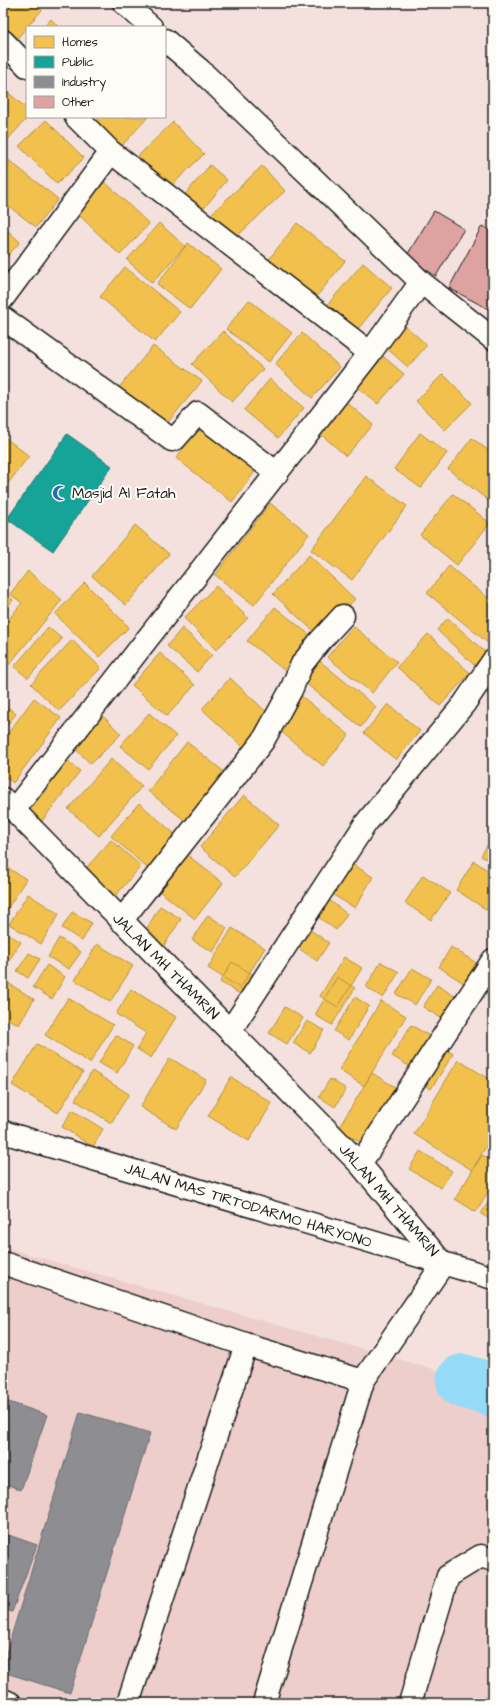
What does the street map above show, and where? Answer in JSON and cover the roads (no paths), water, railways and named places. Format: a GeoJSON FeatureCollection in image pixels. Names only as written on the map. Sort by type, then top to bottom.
{"type":"FeatureCollection","features":[{"type":"Feature","properties":{"kind":"street"},"geometry":{"type":"LineString","coordinates":[[124,3],[150,26]]}},
{"type":"Feature","properties":{"kind":"street"},"geometry":{"type":"LineString","coordinates":[[3,41],[26,65]]}},
{"type":"Feature","properties":{"kind":"street"},"geometry":{"type":"LineString","coordinates":[[166,41],[200,70],[421,282],[493,339]]}},
{"type":"Feature","properties":{"kind":"street"},"geometry":{"type":"LineString","coordinates":[[77,118],[111,152],[370,353]]}},
{"type":"Feature","properties":{"kind":"street"},"geometry":{"type":"LineString","coordinates":[[3,298],[111,152]]}},
{"type":"Feature","properties":{"kind":"street"},"geometry":{"type":"LineString","coordinates":[[8,805],[277,472],[370,353],[421,282]]}},
{"type":"Feature","properties":{"kind":"street"},"geometry":{"type":"LineString","coordinates":[[3,318],[172,440],[176,439],[198,412],[277,472]]}},
{"type":"Feature","properties":{"kind":"street"},"geometry":{"type":"LineString","coordinates":[[121,921],[263,742],[302,664],[320,641],[343,616]]}},
{"type":"Feature","properties":{"kind":"street"},"geometry":{"type":"LineString","coordinates":[[230,1031],[366,823],[464,704],[493,661]]}},
{"type":"Feature","properties":{"kind":"street","name":"JALAN MH THAMRIN"},"geometry":{"type":"LineString","coordinates":[[8,805],[360,1164],[443,1264],[363,1381],[264,1703]]}},
{"type":"Feature","properties":{"kind":"street"},"geometry":{"type":"LineString","coordinates":[[360,1164],[493,960]]}},
{"type":"Feature","properties":{"kind":"street","name":"JALAN MAS TIRTODARMO HARYONO"},"geometry":{"type":"LineString","coordinates":[[3,1132],[493,1278]]}},
{"type":"Feature","properties":{"kind":"street"},"geometry":{"type":"LineString","coordinates":[[3,1263],[246,1344],[363,1381]]}},
{"type":"Feature","properties":{"kind":"street"},"geometry":{"type":"LineString","coordinates":[[128,1703],[246,1344]]}},
{"type":"Feature","properties":{"kind":"street"},"geometry":{"type":"LineString","coordinates":[[410,1703],[448,1576],[481,1556],[493,1560]]}},
{"type":"Feature","properties":{"kind":"street"},"geometry":{"type":"LineString","coordinates":[[3,1700],[10,1703]]}},
{"type":"Feature","properties":{"kind":"waterway"},"geometry":{"type":"LineString","coordinates":[[463,1381],[493,1390]]}},
{"type":"Feature","properties":{"kind":"place","name":"Masjid Al Fatah"},"geometry":{"type":"Point","coordinates":[60,493]}}]}
